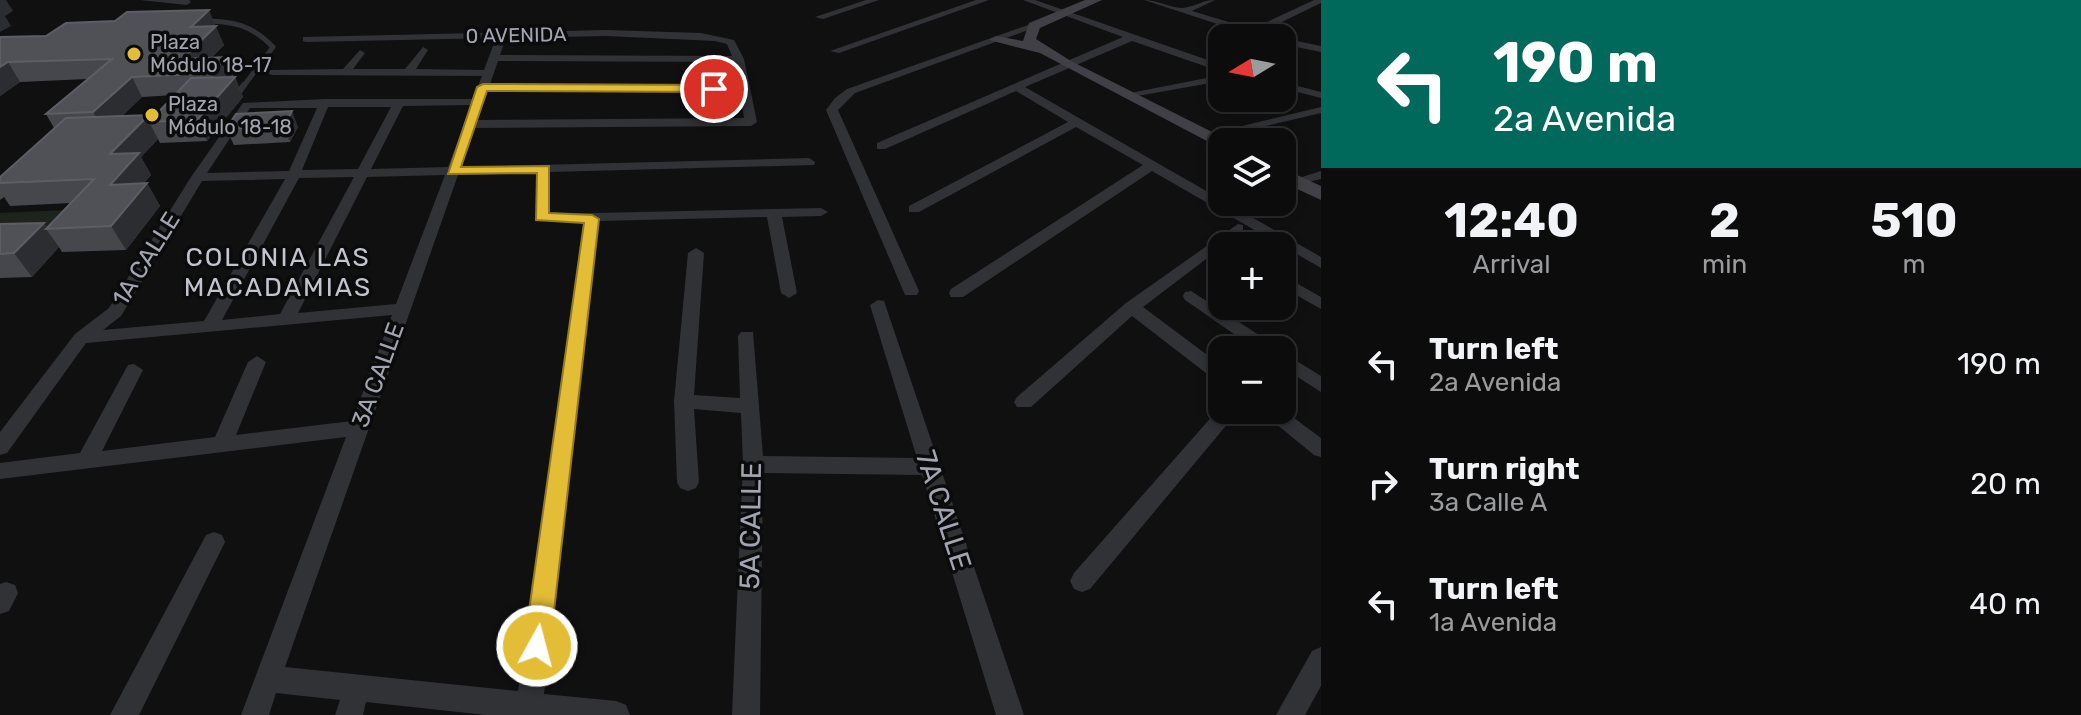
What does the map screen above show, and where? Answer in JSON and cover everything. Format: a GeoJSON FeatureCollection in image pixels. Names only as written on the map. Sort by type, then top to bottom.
{"type":"FeatureCollection","features":[{"type":"Feature","properties":{"kind":"main road"},"geometry":{"type":"LineString","coordinates":[[1039,49],[1027,36],[1034,26],[1096,0]]}},
{"type":"Feature","properties":{"kind":"main road"},"geometry":{"type":"LineString","coordinates":[[996,40],[1039,49],[1208,137]]}},
{"type":"Feature","properties":{"kind":"main road"},"geometry":{"type":"LineString","coordinates":[[1296,182],[1321,194]]}},
{"type":"Feature","properties":{"kind":"street"},"geometry":{"type":"LineString","coordinates":[[144,0],[187,2]]}},
{"type":"Feature","properties":{"kind":"street"},"geometry":{"type":"LineString","coordinates":[[820,17],[875,0]]}},
{"type":"Feature","properties":{"kind":"street"},"geometry":{"type":"LineString","coordinates":[[835,51],[985,0]]}},
{"type":"Feature","properties":{"kind":"street"},"geometry":{"type":"LineString","coordinates":[[1027,0],[1208,64]]}},
{"type":"Feature","properties":{"kind":"street"},"geometry":{"type":"LineString","coordinates":[[1148,0],[1224,24]]}},
{"type":"Feature","properties":{"kind":"street"},"geometry":{"type":"LineString","coordinates":[[1183,11],[1211,0]]}},
{"type":"Feature","properties":{"kind":"street"},"geometry":{"type":"LineString","coordinates":[[1271,24],[1321,0]]}},
{"type":"Feature","properties":{"kind":"street"},"geometry":{"type":"LineString","coordinates":[[911,291],[832,110],[834,105],[851,91],[1034,26]]}},
{"type":"Feature","properties":{"kind":"street","name":"0 AVENIDA"},"geometry":{"type":"LineString","coordinates":[[306,39],[606,33],[726,40],[731,42],[739,59]]}},
{"type":"Feature","properties":{"kind":"street","name":"3A CALLE"},"geometry":{"type":"LineString","coordinates":[[255,715],[502,35]]}},
{"type":"Feature","properties":{"kind":"street"},"geometry":{"type":"LineString","coordinates":[[881,146],[1130,38]]}},
{"type":"Feature","properties":{"kind":"street"},"geometry":{"type":"LineString","coordinates":[[1296,44],[1321,49]]}},
{"type":"Feature","properties":{"kind":"street"},"geometry":{"type":"LineString","coordinates":[[409,72],[423,50]]}},
{"type":"Feature","properties":{"kind":"street"},"geometry":{"type":"LineString","coordinates":[[346,72],[360,53]]}},
{"type":"Feature","properties":{"kind":"street"},"geometry":{"type":"LineString","coordinates":[[209,327],[294,175],[325,102],[400,101],[486,80],[739,59],[749,123],[470,124]]}},
{"type":"Feature","properties":{"kind":"street"},"geometry":{"type":"LineString","coordinates":[[282,69],[409,72],[486,80],[743,89]]}},
{"type":"Feature","properties":{"kind":"street"},"geometry":{"type":"LineString","coordinates":[[1126,95],[1208,80]]}},
{"type":"Feature","properties":{"kind":"street"},"geometry":{"type":"LineString","coordinates":[[1015,86],[1321,263]]}},
{"type":"Feature","properties":{"kind":"street"},"geometry":{"type":"LineString","coordinates":[[1296,89],[1321,95]]}},
{"type":"Feature","properties":{"kind":"street"},"geometry":{"type":"LineString","coordinates":[[286,320],[400,101]]}},
{"type":"Feature","properties":{"kind":"street","name":"1A CALLE"},"geometry":{"type":"LineString","coordinates":[[0,447],[81,338],[115,312],[198,177],[247,105],[325,102]]}},
{"type":"Feature","properties":{"kind":"street"},"geometry":{"type":"LineString","coordinates":[[1257,128],[1321,110]]}},
{"type":"Feature","properties":{"kind":"street"},"geometry":{"type":"LineString","coordinates":[[914,209],[1076,122]]}},
{"type":"Feature","properties":{"kind":"street"},"geometry":{"type":"LineString","coordinates":[[198,177],[809,162]]}},
{"type":"Feature","properties":{"kind":"street"},"geometry":{"type":"LineString","coordinates":[[957,293],[1151,166]]}},
{"type":"Feature","properties":{"kind":"street"},"geometry":{"type":"LineString","coordinates":[[544,169],[542,217],[592,219],[821,212]]}},
{"type":"Feature","properties":{"kind":"street"},"geometry":{"type":"LineString","coordinates":[[1296,177],[1321,175]]}},
{"type":"Feature","properties":{"kind":"street"},"geometry":{"type":"LineString","coordinates":[[774,214],[789,293]]}},
{"type":"Feature","properties":{"kind":"street"},"geometry":{"type":"LineString","coordinates":[[518,710],[592,219]]}},
{"type":"Feature","properties":{"kind":"street"},"geometry":{"type":"LineString","coordinates":[[1024,402],[1132,307],[1238,228]]}},
{"type":"Feature","properties":{"kind":"street"},"geometry":{"type":"LineString","coordinates":[[688,482],[684,401],[696,253]]}},
{"type":"Feature","properties":{"kind":"street"},"geometry":{"type":"LineString","coordinates":[[1296,289],[1321,304]]}},
{"type":"Feature","properties":{"kind":"street"},"geometry":{"type":"LineString","coordinates":[[1191,296],[1250,336]]}},
{"type":"Feature","properties":{"kind":"street","name":"7A CALLE"},"geometry":{"type":"LineString","coordinates":[[878,305],[1010,715]]}},
{"type":"Feature","properties":{"kind":"street"},"geometry":{"type":"LineString","coordinates":[[1132,307],[1208,364]]}},
{"type":"Feature","properties":{"kind":"street"},"geometry":{"type":"LineString","coordinates":[[81,338],[402,309]]}},
{"type":"Feature","properties":{"kind":"street","name":"5A CALLE"},"geometry":{"type":"LineString","coordinates":[[746,715],[753,464],[747,336]]}},
{"type":"Feature","properties":{"kind":"street"},"geometry":{"type":"LineString","coordinates":[[221,446],[257,362]]}},
{"type":"Feature","properties":{"kind":"street"},"geometry":{"type":"LineString","coordinates":[[1296,368],[1321,385]]}},
{"type":"Feature","properties":{"kind":"street"},"geometry":{"type":"LineString","coordinates":[[86,461],[134,370]]}},
{"type":"Feature","properties":{"kind":"street"},"geometry":{"type":"LineString","coordinates":[[684,401],[749,406]]}},
{"type":"Feature","properties":{"kind":"street"},"geometry":{"type":"LineString","coordinates":[[1082,581],[1217,424]]}},
{"type":"Feature","properties":{"kind":"street"},"geometry":{"type":"LineString","coordinates":[[1288,424],[1321,449]]}},
{"type":"Feature","properties":{"kind":"street"},"geometry":{"type":"LineString","coordinates":[[0,471],[359,428]]}},
{"type":"Feature","properties":{"kind":"street"},"geometry":{"type":"LineString","coordinates":[[753,464],[930,467]]}},
{"type":"Feature","properties":{"kind":"street"},"geometry":{"type":"LineString","coordinates":[[124,715],[214,542]]}},
{"type":"Feature","properties":{"kind":"street"},"geometry":{"type":"LineString","coordinates":[[1290,715],[1321,660]]}},
{"type":"Feature","properties":{"kind":"street"},"geometry":{"type":"LineString","coordinates":[[269,679],[352,703],[616,715]]}},
{"type":"Feature","properties":{"kind":"lane"},"geometry":{"type":"LineString","coordinates":[[191,21],[237,21],[257,28],[273,47],[239,92]]}},
{"type":"Feature","properties":{"kind":"shaded area"},"geometry":{"type":"Polygon","coordinates":[[[89,209],[61,240],[0,242],[0,213],[89,209]]]}},
{"type":"Feature","properties":{"kind":"building"},"geometry":{"type":"Polygon","coordinates":[[[209,10],[191,27],[216,26],[182,59],[226,57],[212,73],[132,77],[93,112],[46,114],[112,59],[8,62],[0,67],[0,37],[46,36],[66,23],[115,21],[127,12],[209,10]]]}},
{"type":"Feature","properties":{"kind":"building"},"geometry":{"type":"Polygon","coordinates":[[[235,77],[197,120],[149,122],[191,78],[235,77]]]}},
{"type":"Feature","properties":{"kind":"building"},"geometry":{"type":"Polygon","coordinates":[[[292,111],[284,126],[226,129],[236,114],[292,111]]]}},
{"type":"Feature","properties":{"kind":"building"},"geometry":{"type":"Polygon","coordinates":[[[149,115],[110,154],[139,153],[110,185],[147,183],[111,226],[46,229],[94,179],[0,183],[0,177],[66,118],[149,115]]]}},
{"type":"Feature","properties":{"kind":"building"},"geometry":{"type":"Polygon","coordinates":[[[44,223],[14,253],[0,254],[0,224],[44,223]]]}},
{"type":"Feature","properties":{"kind":"place","name":"Plaza Módulo 18-17"},"geometry":{"type":"Point","coordinates":[134,54]}},
{"type":"Feature","properties":{"kind":"place","name":"Plaza Módulo 18-18"},"geometry":{"type":"Point","coordinates":[152,115]}},
{"type":"Feature","properties":{"kind":"district","name":"COLONIA LAS MACADAMIAS"},"geometry":{"type":"Point","coordinates":[278,272]}},
{"type":"Feature","properties":{"kind":"route"},"geometry":{"type":"LineString","coordinates":[[537,646],[592,219],[542,217],[544,169],[452,171],[483,87],[714,89]]}}]}
